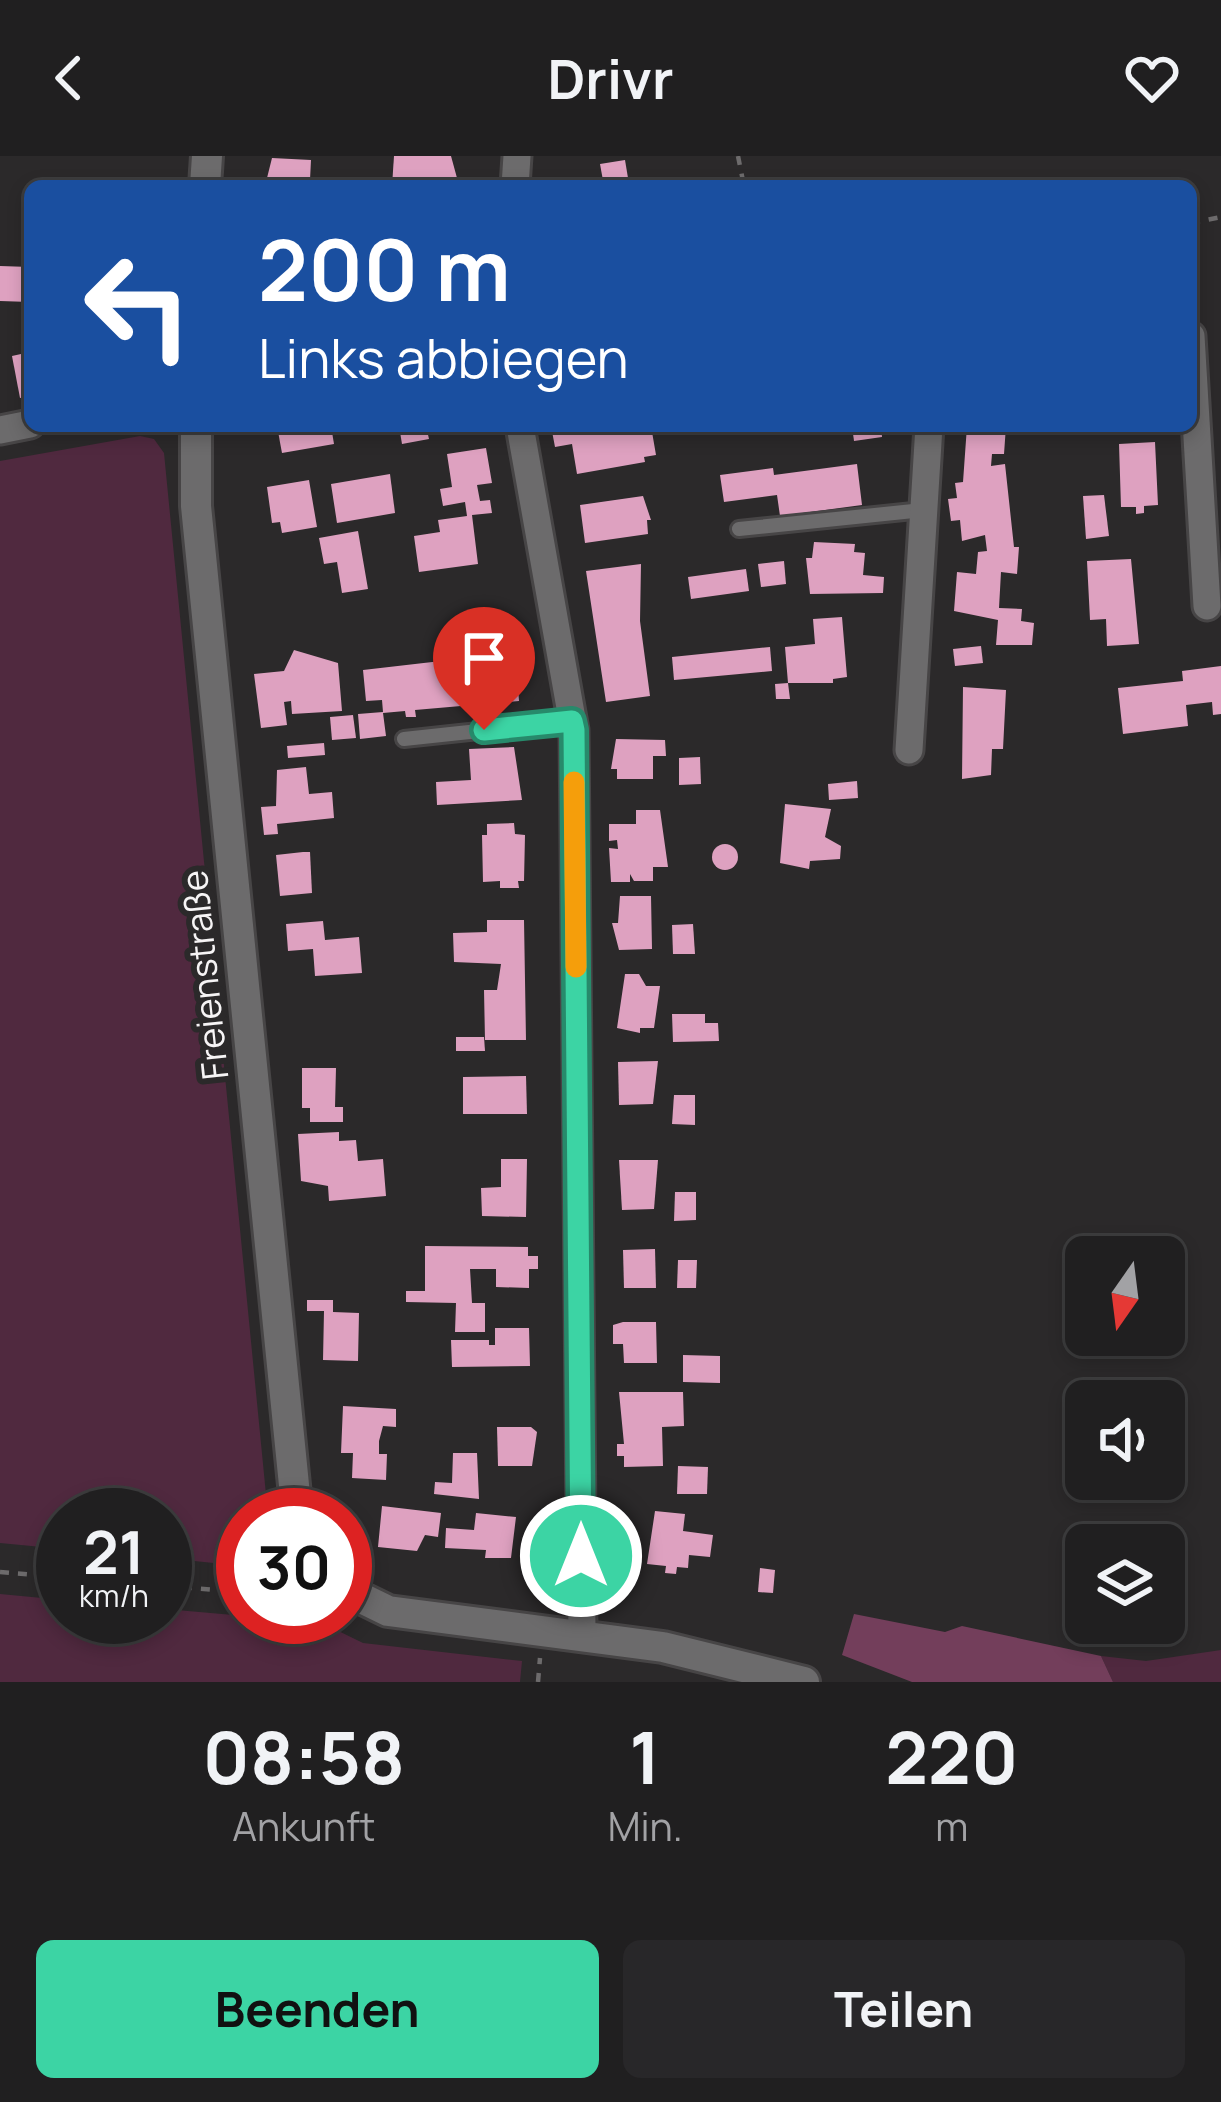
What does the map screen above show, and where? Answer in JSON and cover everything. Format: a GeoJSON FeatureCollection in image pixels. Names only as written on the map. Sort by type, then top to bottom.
{"type":"FeatureCollection","features":[{"type":"Feature","properties":{"kind":"street","name":"Freienstraße"},"geometry":{"type":"LineString","coordinates":[[196,432],[200,550],[294,1488]]}},
{"type":"Feature","properties":{"kind":"street"},"geometry":{"type":"LineString","coordinates":[[521,432],[572,721],[582,1634]]}},
{"type":"Feature","properties":{"kind":"street"},"geometry":{"type":"LineString","coordinates":[[908,750],[929,432]]}},
{"type":"Feature","properties":{"kind":"street"},"geometry":{"type":"LineString","coordinates":[[1197,432],[1207,606]]}},
{"type":"Feature","properties":{"kind":"street"},"geometry":{"type":"LineString","coordinates":[[372,1603],[388,1611],[582,1634],[704,1655],[804,1682]]}},
{"type":"Feature","properties":{"kind":"lane"},"geometry":{"type":"LineString","coordinates":[[739,529],[923,510]]}},
{"type":"Feature","properties":{"kind":"lane"},"geometry":{"type":"LineString","coordinates":[[404,739],[572,721]]}},
{"type":"Feature","properties":{"kind":"path"},"geometry":{"type":"LineString","coordinates":[[0,1572],[36,1575]]}},
{"type":"Feature","properties":{"kind":"shaded area"},"geometry":{"type":"Polygon","coordinates":[[[140,436],[154,439],[164,453],[265,1488],[216,1488],[216,1563],[192,1561],[192,1488],[36,1488],[36,1546],[0,1543],[0,461],[140,436]]]}},
{"type":"Feature","properties":{"kind":"shaded area"},"geometry":{"type":"Polygon","coordinates":[[[0,1594],[36,1597],[36,1644],[192,1644],[192,1611],[216,1614],[216,1644],[372,1644],[522,1661],[520,1682],[0,1682],[0,1594]]]}},
{"type":"Feature","properties":{"kind":"shaded area"},"geometry":{"type":"Polygon","coordinates":[[[854,1614],[945,1632],[962,1626],[1101,1656],[1113,1682],[912,1682],[842,1655],[854,1614]]]}},
{"type":"Feature","properties":{"kind":"shaded area"},"geometry":{"type":"Polygon","coordinates":[[[1221,1650],[1221,1682],[1113,1682],[1101,1656],[1146,1661],[1221,1650]]]}},
{"type":"Feature","properties":{"kind":"building"},"geometry":{"type":"Polygon","coordinates":[[[394,156],[451,156],[457,178],[455,180],[392,180],[394,156]]]}},
{"type":"Feature","properties":{"kind":"building"},"geometry":{"type":"Polygon","coordinates":[[[272,158],[311,160],[310,180],[266,180],[272,158]]]}},
{"type":"Feature","properties":{"kind":"building"},"geometry":{"type":"Polygon","coordinates":[[[625,160],[628,180],[603,180],[600,164],[625,160]]]}},
{"type":"Feature","properties":{"kind":"building"},"geometry":{"type":"Polygon","coordinates":[[[0,266],[24,267],[24,302],[0,301],[0,266]]]}},
{"type":"Feature","properties":{"kind":"building"},"geometry":{"type":"Polygon","coordinates":[[[24,353],[24,397],[20,398],[12,356],[24,353]]]}},
{"type":"Feature","properties":{"kind":"building"},"geometry":{"type":"Polygon","coordinates":[[[278,432],[332,432],[334,444],[282,453],[278,432]]]}},
{"type":"Feature","properties":{"kind":"building"},"geometry":{"type":"Polygon","coordinates":[[[400,432],[427,432],[429,439],[402,444],[400,432]]]}},
{"type":"Feature","properties":{"kind":"building"},"geometry":{"type":"Polygon","coordinates":[[[552,432],[652,432],[656,455],[644,457],[645,462],[577,474],[572,444],[555,447],[552,432]]]}},
{"type":"Feature","properties":{"kind":"building"},"geometry":{"type":"Polygon","coordinates":[[[853,432],[882,432],[882,437],[854,441],[853,432]]]}},
{"type":"Feature","properties":{"kind":"building"},"geometry":{"type":"Polygon","coordinates":[[[967,432],[1006,432],[1004,454],[992,454],[991,466],[1005,464],[1014,547],[1019,547],[1017,574],[1001,572],[999,608],[1022,609],[1021,621],[1034,623],[1032,645],[996,645],[998,620],[954,611],[957,572],[976,574],[978,552],[987,551],[985,535],[962,541],[960,520],[951,521],[948,499],[957,498],[955,483],[963,482],[967,432]]]}},
{"type":"Feature","properties":{"kind":"building"},"geometry":{"type":"Polygon","coordinates":[[[1155,442],[1158,505],[1144,506],[1144,513],[1136,514],[1136,507],[1121,507],[1119,444],[1155,442]]]}},
{"type":"Feature","properties":{"kind":"building"},"geometry":{"type":"Polygon","coordinates":[[[486,448],[492,483],[477,485],[480,501],[490,500],[492,513],[472,515],[478,564],[419,572],[414,536],[440,532],[438,520],[467,516],[465,502],[443,506],[440,489],[452,487],[447,454],[486,448]]]}},
{"type":"Feature","properties":{"kind":"building"},"geometry":{"type":"Polygon","coordinates":[[[857,464],[862,505],[780,516],[777,495],[724,502],[720,475],[773,468],[774,475],[857,464]]]}},
{"type":"Feature","properties":{"kind":"building"},"geometry":{"type":"Polygon","coordinates":[[[390,474],[395,513],[337,523],[331,484],[390,474]]]}},
{"type":"Feature","properties":{"kind":"building"},"geometry":{"type":"Polygon","coordinates":[[[309,480],[317,527],[282,533],[280,522],[272,523],[267,487],[309,480]]]}},
{"type":"Feature","properties":{"kind":"building"},"geometry":{"type":"Polygon","coordinates":[[[1104,495],[1109,536],[1086,539],[1083,496],[1104,495]]]}},
{"type":"Feature","properties":{"kind":"building"},"geometry":{"type":"Polygon","coordinates":[[[643,496],[651,520],[647,520],[648,534],[585,543],[580,505],[643,496]]]}},
{"type":"Feature","properties":{"kind":"building"},"geometry":{"type":"Polygon","coordinates":[[[358,531],[368,589],[342,593],[337,562],[324,564],[319,538],[358,531]]]}},
{"type":"Feature","properties":{"kind":"building"},"geometry":{"type":"Polygon","coordinates":[[[814,542],[855,544],[854,552],[865,553],[863,575],[884,577],[883,593],[810,594],[806,558],[812,558],[814,542]]]}},
{"type":"Feature","properties":{"kind":"building"},"geometry":{"type":"Polygon","coordinates":[[[1131,559],[1139,644],[1107,646],[1106,619],[1090,620],[1087,561],[1131,559]]]}},
{"type":"Feature","properties":{"kind":"building"},"geometry":{"type":"Polygon","coordinates":[[[784,561],[786,584],[761,587],[758,564],[784,561]]]}},
{"type":"Feature","properties":{"kind":"building"},"geometry":{"type":"Polygon","coordinates":[[[641,564],[640,621],[650,696],[606,702],[586,571],[641,564]]]}},
{"type":"Feature","properties":{"kind":"building"},"geometry":{"type":"Polygon","coordinates":[[[746,569],[749,591],[691,599],[688,577],[746,569]]]}},
{"type":"Feature","properties":{"kind":"building"},"geometry":{"type":"Polygon","coordinates":[[[842,617],[847,677],[833,679],[833,683],[788,683],[785,647],[815,644],[813,619],[842,617]]]}},
{"type":"Feature","properties":{"kind":"building"},"geometry":{"type":"Polygon","coordinates":[[[981,646],[983,663],[955,666],[953,649],[981,646]]]}},
{"type":"Feature","properties":{"kind":"building"},"geometry":{"type":"Polygon","coordinates":[[[770,647],[772,671],[674,680],[672,657],[770,647]]]}},
{"type":"Feature","properties":{"kind":"building"},"geometry":{"type":"Polygon","coordinates":[[[294,650],[338,663],[342,711],[292,714],[291,701],[284,702],[287,725],[261,728],[254,674],[284,671],[294,650]]]}},
{"type":"Feature","properties":{"kind":"building"},"geometry":{"type":"Polygon","coordinates":[[[441,661],[442,668],[516,661],[519,701],[415,710],[416,717],[406,717],[405,711],[383,713],[386,736],[360,739],[358,714],[383,712],[382,700],[366,701],[363,670],[441,661]]]}},
{"type":"Feature","properties":{"kind":"building"},"geometry":{"type":"Polygon","coordinates":[[[1221,666],[1221,714],[1213,715],[1212,702],[1186,705],[1188,726],[1123,734],[1118,688],[1183,681],[1182,671],[1221,666]]]}},
{"type":"Feature","properties":{"kind":"building"},"geometry":{"type":"Polygon","coordinates":[[[788,683],[790,699],[776,699],[775,684],[788,683]]]}},
{"type":"Feature","properties":{"kind":"building"},"geometry":{"type":"Polygon","coordinates":[[[963,687],[1006,690],[1003,749],[992,749],[991,775],[962,779],[963,687]]]}},
{"type":"Feature","properties":{"kind":"building"},"geometry":{"type":"Polygon","coordinates":[[[353,715],[356,738],[332,740],[330,717],[353,715]]]}},
{"type":"Feature","properties":{"kind":"building"},"geometry":{"type":"Polygon","coordinates":[[[616,739],[665,740],[666,756],[653,756],[653,779],[617,779],[617,769],[611,769],[616,739]]]}},
{"type":"Feature","properties":{"kind":"building"},"geometry":{"type":"Polygon","coordinates":[[[324,743],[325,755],[288,758],[287,746],[324,743]]]}},
{"type":"Feature","properties":{"kind":"building"},"geometry":{"type":"Polygon","coordinates":[[[514,747],[522,800],[437,805],[436,782],[471,780],[469,749],[514,747]]]}},
{"type":"Feature","properties":{"kind":"building"},"geometry":{"type":"Polygon","coordinates":[[[700,757],[701,784],[679,785],[679,758],[700,757]]]}},
{"type":"Feature","properties":{"kind":"building"},"geometry":{"type":"Polygon","coordinates":[[[306,767],[309,794],[332,792],[334,818],[277,824],[278,834],[264,835],[261,807],[276,806],[277,770],[306,767]]]}},
{"type":"Feature","properties":{"kind":"building"},"geometry":{"type":"Polygon","coordinates":[[[857,781],[858,798],[829,800],[828,784],[857,781]]]}},
{"type":"Feature","properties":{"kind":"building"},"geometry":{"type":"Polygon","coordinates":[[[785,804],[831,809],[825,837],[841,846],[840,859],[810,861],[809,869],[780,863],[785,804]]]}},
{"type":"Feature","properties":{"kind":"building"},"geometry":{"type":"Polygon","coordinates":[[[636,810],[660,810],[668,867],[653,867],[653,881],[634,881],[630,874],[630,882],[611,882],[609,848],[618,849],[617,840],[609,841],[609,824],[636,824],[636,810]]]}},
{"type":"Feature","properties":{"kind":"building"},"geometry":{"type":"Polygon","coordinates":[[[514,823],[515,834],[525,835],[524,881],[518,881],[519,888],[500,888],[500,881],[483,882],[482,835],[487,835],[487,824],[514,823]]]}},
{"type":"Feature","properties":{"kind":"building"},"geometry":{"type":"Polygon","coordinates":[[[725,844],[738,857],[725,870],[712,857],[725,844]]]}},
{"type":"Feature","properties":{"kind":"building"},"geometry":{"type":"Polygon","coordinates":[[[310,852],[312,893],[280,896],[276,855],[310,852]]]}},
{"type":"Feature","properties":{"kind":"building"},"geometry":{"type":"Polygon","coordinates":[[[620,896],[651,896],[652,949],[619,950],[612,923],[618,923],[620,896]]]}},
{"type":"Feature","properties":{"kind":"building"},"geometry":{"type":"Polygon","coordinates":[[[487,920],[524,920],[526,1040],[485,1040],[484,990],[497,990],[501,964],[454,962],[453,933],[487,932],[487,920]]]}},
{"type":"Feature","properties":{"kind":"building"},"geometry":{"type":"Polygon","coordinates":[[[323,921],[325,940],[359,937],[362,973],[315,976],[313,949],[288,951],[286,924],[323,921]]]}},
{"type":"Feature","properties":{"kind":"building"},"geometry":{"type":"Polygon","coordinates":[[[693,924],[695,954],[673,954],[672,925],[693,924]]]}},
{"type":"Feature","properties":{"kind":"building"},"geometry":{"type":"Polygon","coordinates":[[[625,974],[639,974],[646,986],[660,986],[654,1028],[640,1028],[640,1033],[617,1028],[625,974]]]}},
{"type":"Feature","properties":{"kind":"building"},"geometry":{"type":"Polygon","coordinates":[[[672,1014],[705,1014],[705,1023],[718,1023],[719,1041],[673,1042],[672,1014]]]}},
{"type":"Feature","properties":{"kind":"building"},"geometry":{"type":"Polygon","coordinates":[[[456,1037],[484,1037],[485,1051],[456,1051],[456,1037]]]}},
{"type":"Feature","properties":{"kind":"building"},"geometry":{"type":"Polygon","coordinates":[[[658,1061],[653,1104],[619,1105],[618,1062],[658,1061]]]}},
{"type":"Feature","properties":{"kind":"building"},"geometry":{"type":"Polygon","coordinates":[[[302,1068],[336,1068],[335,1107],[343,1107],[343,1122],[310,1122],[310,1108],[302,1108],[302,1068]]]}},
{"type":"Feature","properties":{"kind":"building"},"geometry":{"type":"Polygon","coordinates":[[[526,1076],[527,1114],[463,1114],[463,1077],[526,1076]]]}},
{"type":"Feature","properties":{"kind":"building"},"geometry":{"type":"Polygon","coordinates":[[[674,1095],[695,1095],[695,1125],[672,1124],[674,1095]]]}},
{"type":"Feature","properties":{"kind":"building"},"geometry":{"type":"Polygon","coordinates":[[[339,1132],[339,1141],[356,1140],[358,1161],[383,1159],[386,1196],[329,1201],[328,1186],[301,1181],[298,1134],[339,1132]]]}},
{"type":"Feature","properties":{"kind":"building"},"geometry":{"type":"Polygon","coordinates":[[[501,1159],[527,1159],[526,1217],[482,1216],[481,1188],[501,1187],[501,1159]]]}},
{"type":"Feature","properties":{"kind":"building"},"geometry":{"type":"Polygon","coordinates":[[[619,1160],[658,1160],[654,1209],[622,1210],[619,1160]]]}},
{"type":"Feature","properties":{"kind":"building"},"geometry":{"type":"Polygon","coordinates":[[[675,1192],[696,1192],[696,1220],[674,1221],[675,1192]]]}},
{"type":"Feature","properties":{"kind":"building"},"geometry":{"type":"Polygon","coordinates":[[[425,1246],[528,1247],[528,1256],[538,1256],[538,1269],[529,1269],[529,1288],[496,1287],[496,1269],[470,1269],[472,1303],[485,1303],[485,1332],[455,1332],[456,1303],[406,1302],[406,1291],[425,1291],[425,1246]]]}},
{"type":"Feature","properties":{"kind":"building"},"geometry":{"type":"Polygon","coordinates":[[[655,1249],[656,1288],[624,1288],[623,1250],[655,1249]]]}},
{"type":"Feature","properties":{"kind":"building"},"geometry":{"type":"Polygon","coordinates":[[[678,1260],[697,1260],[696,1288],[677,1288],[678,1260]]]}},
{"type":"Feature","properties":{"kind":"building"},"geometry":{"type":"Polygon","coordinates":[[[307,1300],[333,1300],[333,1312],[359,1313],[358,1361],[323,1360],[324,1311],[307,1311],[307,1300]]]}},
{"type":"Feature","properties":{"kind":"building"},"geometry":{"type":"Polygon","coordinates":[[[656,1322],[657,1363],[624,1363],[623,1344],[613,1344],[613,1325],[656,1322]]]}},
{"type":"Feature","properties":{"kind":"building"},"geometry":{"type":"Polygon","coordinates":[[[495,1328],[529,1328],[530,1366],[452,1367],[451,1340],[489,1340],[489,1345],[495,1345],[495,1328]]]}},
{"type":"Feature","properties":{"kind":"building"},"geometry":{"type":"Polygon","coordinates":[[[683,1355],[720,1356],[720,1383],[683,1382],[683,1355]]]}},
{"type":"Feature","properties":{"kind":"building"},"geometry":{"type":"Polygon","coordinates":[[[619,1392],[683,1392],[684,1426],[662,1427],[663,1466],[624,1467],[624,1456],[617,1456],[617,1444],[624,1444],[619,1392]]]}},
{"type":"Feature","properties":{"kind":"building"},"geometry":{"type":"Polygon","coordinates":[[[343,1406],[396,1409],[396,1427],[383,1426],[379,1441],[379,1454],[387,1454],[386,1480],[352,1478],[353,1453],[341,1453],[343,1406]]]}},
{"type":"Feature","properties":{"kind":"building"},"geometry":{"type":"Polygon","coordinates":[[[497,1427],[531,1427],[537,1432],[532,1466],[498,1466],[497,1427]]]}},
{"type":"Feature","properties":{"kind":"building"},"geometry":{"type":"Polygon","coordinates":[[[453,1453],[477,1453],[479,1499],[434,1494],[435,1482],[452,1483],[453,1453]]]}},
{"type":"Feature","properties":{"kind":"building"},"geometry":{"type":"Polygon","coordinates":[[[678,1466],[708,1467],[707,1494],[677,1494],[678,1466]]]}},
{"type":"Feature","properties":{"kind":"building"},"geometry":{"type":"Polygon","coordinates":[[[382,1506],[441,1513],[438,1537],[425,1535],[417,1551],[378,1547],[382,1506]]]}},
{"type":"Feature","properties":{"kind":"building"},"geometry":{"type":"Polygon","coordinates":[[[655,1511],[685,1514],[683,1531],[713,1535],[710,1557],[689,1555],[688,1568],[677,1567],[676,1574],[665,1573],[666,1566],[647,1564],[655,1511]]]}},
{"type":"Feature","properties":{"kind":"building"},"geometry":{"type":"Polygon","coordinates":[[[476,1513],[516,1517],[511,1558],[485,1558],[486,1550],[445,1548],[446,1528],[474,1530],[476,1513]]]}},
{"type":"Feature","properties":{"kind":"building"},"geometry":{"type":"Polygon","coordinates":[[[760,1568],[775,1570],[773,1593],[758,1592],[760,1568]]]}},
{"type":"Feature","properties":{"kind":"slow traffic"},"geometry":{"type":"LineString","coordinates":[[574,782],[576,967]]}},
{"type":"Feature","properties":{"kind":"route"},"geometry":{"type":"LineString","coordinates":[[484,730],[572,721],[574,730],[581,1556]]}}]}
